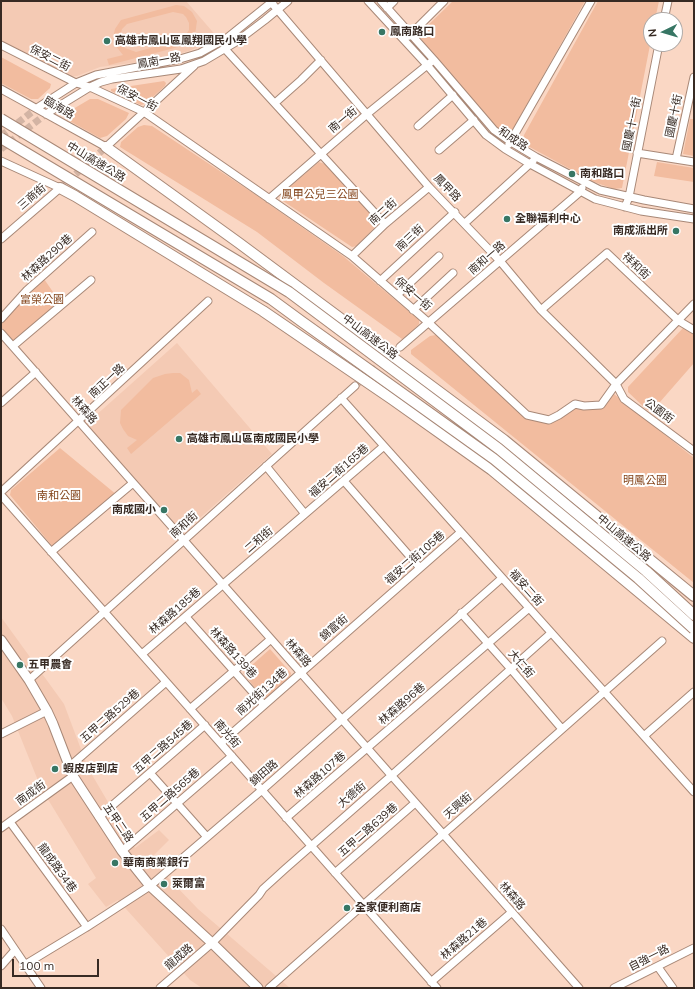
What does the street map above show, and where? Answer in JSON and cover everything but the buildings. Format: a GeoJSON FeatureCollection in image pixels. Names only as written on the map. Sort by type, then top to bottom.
{"type":"FeatureCollection","features":[{"type":"Feature","properties":{"kind":"highway","name":"中山高速公路"},"geometry":{"type":"LineString","coordinates":[[1,119],[289,292],[499,449],[646,571],[694,615]]}},
{"type":"Feature","properties":{"kind":"highway","name":"中山高速公路"},"geometry":{"type":"LineString","coordinates":[[1,138],[271,299],[494,459],[638,578],[693,636]]}},
{"type":"Feature","properties":{"kind":"highway"},"geometry":{"type":"LineString","coordinates":[[106,147],[239,243],[504,440],[694,596]]}},
{"type":"Feature","properties":{"kind":"highway"},"geometry":{"type":"LineString","coordinates":[[60,188],[264,310],[492,470]]}},
{"type":"Feature","properties":{"kind":"highway"},"geometry":{"type":"LineString","coordinates":[[322,316],[351,331],[504,440]]}},
{"type":"Feature","properties":{"kind":"highway"},"geometry":{"type":"LineString","coordinates":[[301,321],[355,368],[492,470],[693,636]]}},
{"type":"Feature","properties":{"kind":"highway"},"geometry":{"type":"LineString","coordinates":[[635,547],[666,579],[694,604]]}},
{"type":"Feature","properties":{"kind":"main road","name":"五甲二路"},"geometry":{"type":"LineString","coordinates":[[1,640],[29,680],[47,711],[73,776],[122,851],[150,886],[258,988]]}},
{"type":"Feature","properties":{"kind":"street","name":"鳳南一路"},"geometry":{"type":"LineString","coordinates":[[46,114],[90,87],[101,82],[112,79],[182,69],[204,61],[225,49],[288,1]]}},
{"type":"Feature","properties":{"kind":"street","name":"和成路"},"geometry":{"type":"LineString","coordinates":[[368,1],[427,65],[486,135],[506,149],[530,164],[595,199],[641,211],[694,219]]}},
{"type":"Feature","properties":{"kind":"street","name":"和成路"},"geometry":{"type":"LineString","coordinates":[[381,1],[494,130],[511,142],[600,190],[694,209]]}},
{"type":"Feature","properties":{"kind":"street"},"geometry":{"type":"LineString","coordinates":[[387,8],[394,1]]}},
{"type":"Feature","properties":{"kind":"street"},"geometry":{"type":"LineString","coordinates":[[404,41],[444,1]]}},
{"type":"Feature","properties":{"kind":"street"},"geometry":{"type":"LineString","coordinates":[[506,149],[591,1]]}},
{"type":"Feature","properties":{"kind":"street"},"geometry":{"type":"LineString","coordinates":[[666,12],[668,1]]}},
{"type":"Feature","properties":{"kind":"street","name":"鳳南一路"},"geometry":{"type":"LineString","coordinates":[[37,108],[76,83],[96,75],[190,57],[200,53],[227,38],[272,2]]}},
{"type":"Feature","properties":{"kind":"street","name":"鳳甲路"},"geometry":{"type":"LineString","coordinates":[[272,2],[367,114],[430,186],[500,261],[541,310],[616,384]]}},
{"type":"Feature","properties":{"kind":"street","name":"保安二街"},"geometry":{"type":"LineString","coordinates":[[1,45],[76,83],[90,87]]}},
{"type":"Feature","properties":{"kind":"street"},"geometry":{"type":"LineString","coordinates":[[225,49],[385,224]]}},
{"type":"Feature","properties":{"kind":"street","name":"國慶十一街"},"geometry":{"type":"LineString","coordinates":[[625,207],[629,197],[657,52]]}},
{"type":"Feature","properties":{"kind":"street"},"geometry":{"type":"LineString","coordinates":[[106,147],[195,65],[190,57]]}},
{"type":"Feature","properties":{"kind":"street"},"geometry":{"type":"LineString","coordinates":[[275,103],[321,60]]}},
{"type":"Feature","properties":{"kind":"street","name":"南一街"},"geometry":{"type":"LineString","coordinates":[[269,199],[367,114],[434,60]]}},
{"type":"Feature","properties":{"kind":"street","name":"國慶十街"},"geometry":{"type":"LineString","coordinates":[[676,160],[694,77]]}},
{"type":"Feature","properties":{"kind":"street","name":"保安一街"},"geometry":{"type":"LineString","coordinates":[[90,87],[144,112],[352,256],[429,323],[527,415],[549,420],[575,404],[584,406],[601,405],[616,384],[694,304]]}},
{"type":"Feature","properties":{"kind":"street","name":"臨海路"},"geometry":{"type":"LineString","coordinates":[[1,89],[106,147]]}},
{"type":"Feature","properties":{"kind":"street"},"geometry":{"type":"LineString","coordinates":[[418,126],[453,95]]}},
{"type":"Feature","properties":{"kind":"street"},"geometry":{"type":"LineString","coordinates":[[439,150],[474,120]]}},
{"type":"Feature","properties":{"kind":"street"},"geometry":{"type":"LineString","coordinates":[[637,153],[694,162]]}},
{"type":"Feature","properties":{"kind":"street"},"geometry":{"type":"LineString","coordinates":[[465,223],[530,164],[536,156]]}},
{"type":"Feature","properties":{"kind":"street"},"geometry":{"type":"LineString","coordinates":[[1,161],[60,188]]}},
{"type":"Feature","properties":{"kind":"street"},"geometry":{"type":"LineString","coordinates":[[581,191],[584,182]]}},
{"type":"Feature","properties":{"kind":"street","name":"南二街"},"geometry":{"type":"LineString","coordinates":[[352,256],[385,224],[430,186]]}},
{"type":"Feature","properties":{"kind":"street","name":"三商街"},"geometry":{"type":"LineString","coordinates":[[1,239],[60,188]]}},
{"type":"Feature","properties":{"kind":"street","name":"南和一路"},"geometry":{"type":"LineString","coordinates":[[400,348],[581,191]]}},
{"type":"Feature","properties":{"kind":"street","name":"南三街"},"geometry":{"type":"LineString","coordinates":[[380,281],[455,212]]}},
{"type":"Feature","properties":{"kind":"street","name":"林森路290巷"},"geometry":{"type":"LineString","coordinates":[[1,319],[27,290],[92,232]]}},
{"type":"Feature","properties":{"kind":"street","name":"祥和街"},"geometry":{"type":"LineString","coordinates":[[541,310],[607,253],[679,321]]}},
{"type":"Feature","properties":{"kind":"street"},"geometry":{"type":"LineString","coordinates":[[397,295],[439,256]]}},
{"type":"Feature","properties":{"kind":"street"},"geometry":{"type":"LineString","coordinates":[[414,310],[453,273]]}},
{"type":"Feature","properties":{"kind":"street"},"geometry":{"type":"LineString","coordinates":[[13,346],[91,280]]}},
{"type":"Feature","properties":{"kind":"street","name":"南正一路"},"geometry":{"type":"LineString","coordinates":[[1,493],[208,302]]}},
{"type":"Feature","properties":{"kind":"street"},"geometry":{"type":"LineString","coordinates":[[679,321],[694,330]]}},
{"type":"Feature","properties":{"kind":"street","name":"林森路"},"geometry":{"type":"LineString","coordinates":[[1,333],[579,988]]}},
{"type":"Feature","properties":{"kind":"street"},"geometry":{"type":"LineString","coordinates":[[1,403],[36,372]]}},
{"type":"Feature","properties":{"kind":"street","name":"公園街"},"geometry":{"type":"LineString","coordinates":[[616,384],[624,398],[694,451]]}},
{"type":"Feature","properties":{"kind":"street","name":"南和街"},"geometry":{"type":"LineString","coordinates":[[29,680],[355,386]]}},
{"type":"Feature","properties":{"kind":"street","name":"福安二街"},"geometry":{"type":"LineString","coordinates":[[341,398],[694,792]]}},
{"type":"Feature","properties":{"kind":"street","name":"福安二街165巷"},"geometry":{"type":"LineString","coordinates":[[307,513],[384,446]]}},
{"type":"Feature","properties":{"kind":"street"},"geometry":{"type":"LineString","coordinates":[[266,466],[307,513]]}},
{"type":"Feature","properties":{"kind":"street"},"geometry":{"type":"LineString","coordinates":[[344,481],[420,568]]}},
{"type":"Feature","properties":{"kind":"street"},"geometry":{"type":"LineString","coordinates":[[52,552],[133,483]]}},
{"type":"Feature","properties":{"kind":"street","name":"南光街"},"geometry":{"type":"LineString","coordinates":[[1,493],[437,988]]}},
{"type":"Feature","properties":{"kind":"street","name":"二和街"},"geometry":{"type":"LineString","coordinates":[[223,585],[307,513]]}},
{"type":"Feature","properties":{"kind":"street","name":"福安二街105巷"},"geometry":{"type":"LineString","coordinates":[[382,601],[461,532]]}},
{"type":"Feature","properties":{"kind":"street","name":"錦田路"},"geometry":{"type":"LineString","coordinates":[[26,964],[150,886],[262,790],[502,578]]}},
{"type":"Feature","properties":{"kind":"street","name":"林森路185巷"},"geometry":{"type":"LineString","coordinates":[[142,654],[223,585]]}},
{"type":"Feature","properties":{"kind":"street","name":"錦富街"},"geometry":{"type":"LineString","coordinates":[[300,672],[382,601]]}},
{"type":"Feature","properties":{"kind":"street","name":"林森路96巷"},"geometry":{"type":"LineString","coordinates":[[367,748],[529,608]]}},
{"type":"Feature","properties":{"kind":"street","name":"大仁街"},"geometry":{"type":"LineString","coordinates":[[461,613],[562,729]]}},
{"type":"Feature","properties":{"kind":"street","name":"林森路139巷"},"geometry":{"type":"LineString","coordinates":[[186,617],[264,705]]}},
{"type":"Feature","properties":{"kind":"street","name":"大德街"},"geometry":{"type":"LineString","coordinates":[[212,943],[263,890],[551,632]]}},
{"type":"Feature","properties":{"kind":"street"},"geometry":{"type":"LineString","coordinates":[[190,709],[271,639]]}},
{"type":"Feature","properties":{"kind":"street","name":"天興街"},"geometry":{"type":"LineString","coordinates":[[269,988],[662,641]]}},
{"type":"Feature","properties":{"kind":"street","name":"南光街134巷"},"geometry":{"type":"LineString","coordinates":[[221,743],[300,672]]}},
{"type":"Feature","properties":{"kind":"street","name":"五甲二路529巷"},"geometry":{"type":"LineString","coordinates":[[69,767],[166,682]]}},
{"type":"Feature","properties":{"kind":"street"},"geometry":{"type":"LineString","coordinates":[[644,736],[694,692]]}},
{"type":"Feature","properties":{"kind":"street"},"geometry":{"type":"LineString","coordinates":[[1,734],[47,711]]}},
{"type":"Feature","properties":{"kind":"street","name":"五甲二路545巷"},"geometry":{"type":"LineString","coordinates":[[99,817],[205,725]]}},
{"type":"Feature","properties":{"kind":"street","name":"林森路107巷"},"geometry":{"type":"LineString","coordinates":[[286,818],[367,748]]}},
{"type":"Feature","properties":{"kind":"street","name":"五甲二路565巷"},"geometry":{"type":"LineString","coordinates":[[122,851],[232,756]]}},
{"type":"Feature","properties":{"kind":"street"},"geometry":{"type":"LineString","coordinates":[[150,773],[207,837]]}},
{"type":"Feature","properties":{"kind":"street","name":"南成街"},"geometry":{"type":"LineString","coordinates":[[1,828],[73,776]]}},
{"type":"Feature","properties":{"kind":"street","name":"五甲二路639巷"},"geometry":{"type":"LineString","coordinates":[[335,873],[415,803]]}},
{"type":"Feature","properties":{"kind":"street","name":"龍成路34巷"},"geometry":{"type":"LineString","coordinates":[[10,822],[87,927]]}},
{"type":"Feature","properties":{"kind":"street","name":"林森路21巷"},"geometry":{"type":"LineString","coordinates":[[431,982],[512,912]]}},
{"type":"Feature","properties":{"kind":"street"},"geometry":{"type":"LineString","coordinates":[[1,929],[41,988]]}},
{"type":"Feature","properties":{"kind":"street","name":"龍成路"},"geometry":{"type":"LineString","coordinates":[[160,988],[212,943]]}},
{"type":"Feature","properties":{"kind":"street","name":"自強一路"},"geometry":{"type":"LineString","coordinates":[[614,988],[694,948]]}},
{"type":"Feature","properties":{"kind":"street"},"geometry":{"type":"LineString","coordinates":[[1,966],[15,950]]}},
{"type":"Feature","properties":{"kind":"street"},"geometry":{"type":"LineString","coordinates":[[658,967],[673,988]]}},
{"type":"Feature","properties":{"kind":"shaded area","name":"高雄市鳳山區鳳翔國民小學"},"geometry":{"type":"Polygon","coordinates":[[[1,1],[186,1],[218,38],[189,51],[155,60],[100,67],[77,76],[65,77],[1,43],[1,1]]]}},
{"type":"Feature","properties":{"kind":"shaded area","name":"高雄市鳳山區南成國民小學"},"geometry":{"type":"Polygon","coordinates":[[[177,343],[272,454],[183,533],[85,425],[177,343]]]}},
{"type":"Feature","properties":{"kind":"shaded area"},"geometry":{"type":"Polygon","coordinates":[[[1,617],[64,704],[88,768],[135,848],[159,830],[169,840],[150,859],[198,909],[290,988],[202,988],[190,980],[118,900],[106,907],[88,884],[96,878],[41,788],[12,716],[1,698],[1,617]]]}},
{"type":"Feature","properties":{"kind":"green space"},"geometry":{"type":"Polygon","coordinates":[[[453,1],[585,1],[513,129],[506,131],[497,128],[425,46],[420,37],[422,31],[453,1]]]}},
{"type":"Feature","properties":{"kind":"green space"},"geometry":{"type":"Polygon","coordinates":[[[598,1],[659,1],[657,12],[643,12],[643,52],[649,52],[622,188],[614,189],[594,182],[526,145],[523,142],[524,135],[598,1]]]}},
{"type":"Feature","properties":{"kind":"green space"},"geometry":{"type":"Polygon","coordinates":[[[176,5],[184,6],[192,12],[197,21],[195,35],[202,34],[205,40],[109,65],[107,59],[123,55],[115,45],[113,38],[115,29],[121,20],[176,5]],[[173,12],[127,24],[122,29],[121,33],[120,40],[122,45],[125,48],[136,52],[180,40],[189,30],[189,23],[183,14],[173,12]]]}},
{"type":"Feature","properties":{"kind":"green space"},"geometry":{"type":"Polygon","coordinates":[[[1,57],[51,84],[50,88],[38,99],[31,99],[1,83],[1,57]]]}},
{"type":"Feature","properties":{"kind":"green space"},"geometry":{"type":"Polygon","coordinates":[[[164,81],[166,83],[165,86],[145,104],[141,105],[111,91],[111,89],[164,81]]]}},
{"type":"Feature","properties":{"kind":"green space"},"geometry":{"type":"Polygon","coordinates":[[[90,99],[98,99],[129,113],[126,119],[107,136],[100,138],[66,119],[68,112],[90,99]]]}},
{"type":"Feature","properties":{"kind":"green space"},"geometry":{"type":"Polygon","coordinates":[[[690,119],[694,119],[694,156],[683,154],[690,119]]]}},
{"type":"Feature","properties":{"kind":"green space"},"geometry":{"type":"Polygon","coordinates":[[[144,125],[152,126],[253,193],[343,256],[419,320],[419,324],[406,338],[402,339],[324,283],[257,232],[120,147],[121,142],[138,127],[144,125]]]}},
{"type":"Feature","properties":{"kind":"green space","name":"鳳甲公兒三公園"},"geometry":{"type":"Polygon","coordinates":[[[319,162],[325,164],[378,220],[377,225],[357,246],[352,247],[280,199],[281,194],[319,162]]]}},
{"type":"Feature","properties":{"kind":"green space"},"geometry":{"type":"Polygon","coordinates":[[[657,162],[694,168],[694,182],[654,176],[657,162]]]}},
{"type":"Feature","properties":{"kind":"green space","name":"富榮公園"},"geometry":{"type":"Polygon","coordinates":[[[44,279],[60,302],[14,342],[1,327],[1,323],[44,279]]]}},
{"type":"Feature","properties":{"kind":"green space"},"geometry":{"type":"Polygon","coordinates":[[[683,328],[694,335],[694,363],[653,410],[647,410],[628,392],[628,387],[683,328]]]}},
{"type":"Feature","properties":{"kind":"green space","name":"明鳳公園"},"geometry":{"type":"Polygon","coordinates":[[[436,335],[532,420],[550,421],[574,408],[603,409],[614,394],[694,458],[694,583],[411,354],[411,350],[430,336],[436,335]]]}},
{"type":"Feature","properties":{"kind":"green space"},"geometry":{"type":"Polygon","coordinates":[[[173,373],[180,373],[189,380],[192,393],[197,389],[201,394],[131,454],[127,448],[137,440],[128,436],[123,429],[120,423],[121,410],[153,378],[173,373]]]}},
{"type":"Feature","properties":{"kind":"green space","name":"南和公園"},"geometry":{"type":"Polygon","coordinates":[[[60,448],[117,495],[53,547],[10,495],[11,490],[60,448]]]}},
{"type":"Feature","properties":{"kind":"green space"},"geometry":{"type":"Polygon","coordinates":[[[270,649],[291,673],[290,678],[268,698],[264,699],[243,673],[270,649]]]}},
{"type":"Feature","properties":{"kind":"tunnel"},"geometry":{"type":"LineString","coordinates":[[1,136],[37,108]]}},
{"type":"Feature","properties":{"kind":"tunnel"},"geometry":{"type":"LineString","coordinates":[[1,149],[46,114]]}},
{"type":"Feature","properties":{"kind":"tunnel"},"geometry":{"type":"LineString","coordinates":[[60,188],[106,147]]}},
{"type":"Feature","properties":{"kind":"tunnel"},"geometry":{"type":"LineString","coordinates":[[355,386],[400,347]]}},
{"type":"Feature","properties":{"kind":"place","name":"鳳南路口"},"geometry":{"type":"Point","coordinates":[382,32]}},
{"type":"Feature","properties":{"kind":"place","name":"高雄市鳳山區鳳翔國民小學"},"geometry":{"type":"Point","coordinates":[107,41]}},
{"type":"Feature","properties":{"kind":"place","name":"南和路口"},"geometry":{"type":"Point","coordinates":[572,174]}},
{"type":"Feature","properties":{"kind":"place","name":"全聯福利中心"},"geometry":{"type":"Point","coordinates":[507,219]}},
{"type":"Feature","properties":{"kind":"place","name":"南成派出所"},"geometry":{"type":"Point","coordinates":[676,231]}},
{"type":"Feature","properties":{"kind":"place","name":"高雄市鳳山區南成國民小學"},"geometry":{"type":"Point","coordinates":[179,439]}},
{"type":"Feature","properties":{"kind":"place","name":"南成國小"},"geometry":{"type":"Point","coordinates":[164,510]}},
{"type":"Feature","properties":{"kind":"place","name":"五甲農會"},"geometry":{"type":"Point","coordinates":[20,665]}},
{"type":"Feature","properties":{"kind":"place","name":"蝦皮店到店"},"geometry":{"type":"Point","coordinates":[55,769]}},
{"type":"Feature","properties":{"kind":"place","name":"華南商業銀行"},"geometry":{"type":"Point","coordinates":[115,863]}},
{"type":"Feature","properties":{"kind":"place","name":"萊爾富"},"geometry":{"type":"Point","coordinates":[164,884]}},
{"type":"Feature","properties":{"kind":"place","name":"全家便利商店"},"geometry":{"type":"Point","coordinates":[347,908]}}]}
